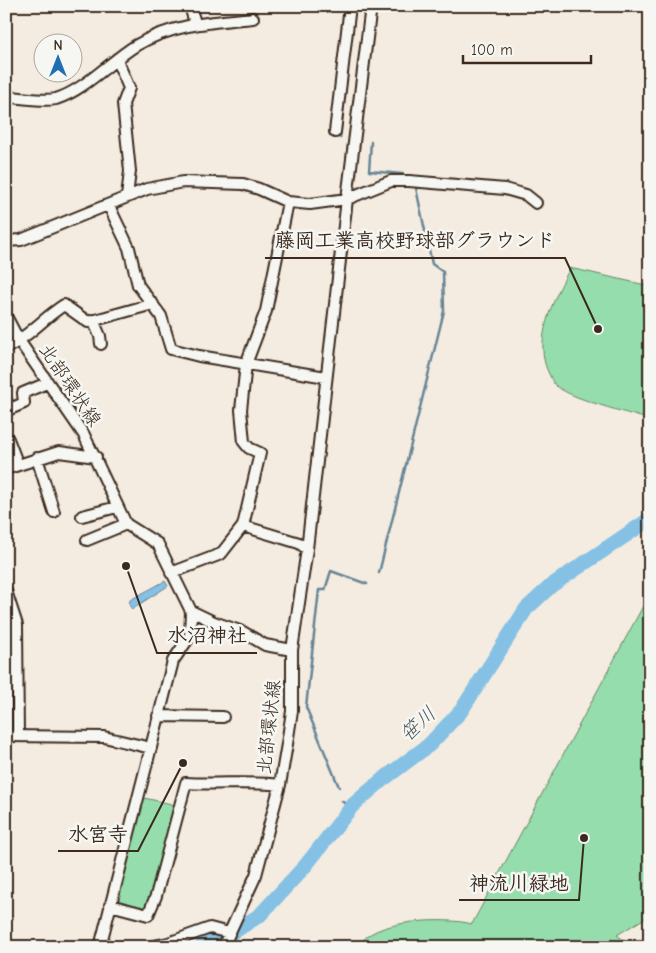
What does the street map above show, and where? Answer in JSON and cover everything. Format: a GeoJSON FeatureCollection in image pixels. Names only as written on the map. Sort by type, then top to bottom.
{"type":"FeatureCollection","features":[{"type":"Feature","properties":{"kind":"street"},"geometry":{"type":"LineString","coordinates":[[190,6],[195,23]]}},
{"type":"Feature","properties":{"kind":"street"},"geometry":{"type":"LineString","coordinates":[[335,132],[350,6]]}},
{"type":"Feature","properties":{"kind":"street","name":"北部環状線"},"geometry":{"type":"LineString","coordinates":[[223,947],[256,875],[280,785],[292,711],[292,650],[307,550],[371,6]]}},
{"type":"Feature","properties":{"kind":"street"},"geometry":{"type":"LineString","coordinates":[[6,97],[55,99],[71,92],[135,46],[165,32],[195,23],[253,18]]}},
{"type":"Feature","properties":{"kind":"street"},"geometry":{"type":"LineString","coordinates":[[116,60],[129,88],[123,104],[130,171],[127,197]]}},
{"type":"Feature","properties":{"kind":"street"},"geometry":{"type":"LineString","coordinates":[[6,241],[21,240],[109,206],[147,189],[171,184],[243,184],[288,202],[322,204],[347,199],[391,181],[409,181],[505,189],[526,195],[536,203]]}},
{"type":"Feature","properties":{"kind":"street"},"geometry":{"type":"LineString","coordinates":[[171,573],[221,554],[243,526],[260,453],[248,448],[244,442],[241,410],[246,364],[266,311],[288,202]]}},
{"type":"Feature","properties":{"kind":"street"},"geometry":{"type":"LineString","coordinates":[[109,206],[129,248],[138,285],[161,316],[172,349],[246,364],[326,377]]}},
{"type":"Feature","properties":{"kind":"street"},"geometry":{"type":"LineString","coordinates":[[6,348],[20,342],[64,304],[88,322],[153,304]]}},
{"type":"Feature","properties":{"kind":"street","name":"北部環状線"},"geometry":{"type":"LineString","coordinates":[[6,316],[20,342],[84,435],[126,524]]}},
{"type":"Feature","properties":{"kind":"street"},"geometry":{"type":"LineString","coordinates":[[93,320],[100,336],[100,344]]}},
{"type":"Feature","properties":{"kind":"street"},"geometry":{"type":"LineString","coordinates":[[6,400],[10,409],[24,403],[23,393],[47,383]]}},
{"type":"Feature","properties":{"kind":"street"},"geometry":{"type":"LineString","coordinates":[[8,439],[18,464]]}},
{"type":"Feature","properties":{"kind":"street"},"geometry":{"type":"LineString","coordinates":[[6,469],[58,452],[96,457]]}},
{"type":"Feature","properties":{"kind":"street"},"geometry":{"type":"LineString","coordinates":[[37,458],[54,512]]}},
{"type":"Feature","properties":{"kind":"street"},"geometry":{"type":"LineString","coordinates":[[82,516],[117,507]]}},
{"type":"Feature","properties":{"kind":"street"},"geometry":{"type":"LineString","coordinates":[[87,540],[126,524],[158,544],[191,611],[190,636],[173,661],[100,947]]}},
{"type":"Feature","properties":{"kind":"street"},"geometry":{"type":"LineString","coordinates":[[243,526],[299,543],[307,550]]}},
{"type":"Feature","properties":{"kind":"street"},"geometry":{"type":"LineString","coordinates":[[6,591],[17,624],[18,736]]}},
{"type":"Feature","properties":{"kind":"street"},"geometry":{"type":"LineString","coordinates":[[191,611],[243,632],[265,645],[292,650]]}},
{"type":"Feature","properties":{"kind":"street"},"geometry":{"type":"LineString","coordinates":[[158,716],[223,717]]}},
{"type":"Feature","properties":{"kind":"street"},"geometry":{"type":"LineString","coordinates":[[6,736],[104,736],[151,748]]}},
{"type":"Feature","properties":{"kind":"street"},"geometry":{"type":"LineString","coordinates":[[110,906],[148,915],[156,896],[186,783],[219,786],[244,783],[280,785]]}},
{"type":"Feature","properties":{"kind":"street"},"geometry":{"type":"LineString","coordinates":[[149,947],[210,928],[229,933]]}},
{"type":"Feature","properties":{"kind":"green space"},"geometry":{"type":"Polygon","coordinates":[[[570,268],[650,286],[650,420],[575,396],[553,383],[545,363],[544,335],[547,320],[557,293],[570,268]]]}},
{"type":"Feature","properties":{"kind":"green space"},"geometry":{"type":"Polygon","coordinates":[[[650,593],[650,915],[617,935],[628,943],[626,947],[359,947],[365,938],[377,931],[410,922],[445,921],[472,924],[650,593]]]}},
{"type":"Feature","properties":{"kind":"green space"},"geometry":{"type":"Polygon","coordinates":[[[144,798],[172,804],[174,807],[150,904],[146,910],[113,902],[139,801],[144,798]]]}},
{"type":"Feature","properties":{"kind":"water"},"geometry":{"type":"Polygon","coordinates":[[[165,581],[168,586],[132,609],[129,605],[130,600],[165,581]]]}},
{"type":"Feature","properties":{"kind":"waterway"},"geometry":{"type":"LineString","coordinates":[[340,138],[349,55]]}},
{"type":"Feature","properties":{"kind":"waterway"},"geometry":{"type":"LineString","coordinates":[[371,142],[369,171],[403,174]]}},
{"type":"Feature","properties":{"kind":"waterway"},"geometry":{"type":"LineString","coordinates":[[379,573],[444,311],[443,272],[432,264],[416,188]]}},
{"type":"Feature","properties":{"kind":"waterway","name":"笹川"},"geometry":{"type":"LineString","coordinates":[[201,947],[235,931],[260,915],[306,865],[353,805],[429,745],[461,711],[526,609],[552,585],[650,519]]}},
{"type":"Feature","properties":{"kind":"waterway"},"geometry":{"type":"LineString","coordinates":[[339,787],[306,707],[319,590],[325,590],[331,571],[367,584]]}},
{"type":"Feature","properties":{"kind":"waterway"},"geometry":{"type":"LineString","coordinates":[[342,801],[350,809]]}},
{"type":"Feature","properties":{"kind":"place","name":"藤岡工業高校野球部グラウンド"},"geometry":{"type":"Point","coordinates":[598,329]}},
{"type":"Feature","properties":{"kind":"place","name":"水沼神社"},"geometry":{"type":"Point","coordinates":[126,566]}},
{"type":"Feature","properties":{"kind":"place","name":"水宮寺"},"geometry":{"type":"Point","coordinates":[183,763]}},
{"type":"Feature","properties":{"kind":"place","name":"神流川緑地"},"geometry":{"type":"Point","coordinates":[584,838]}}]}
